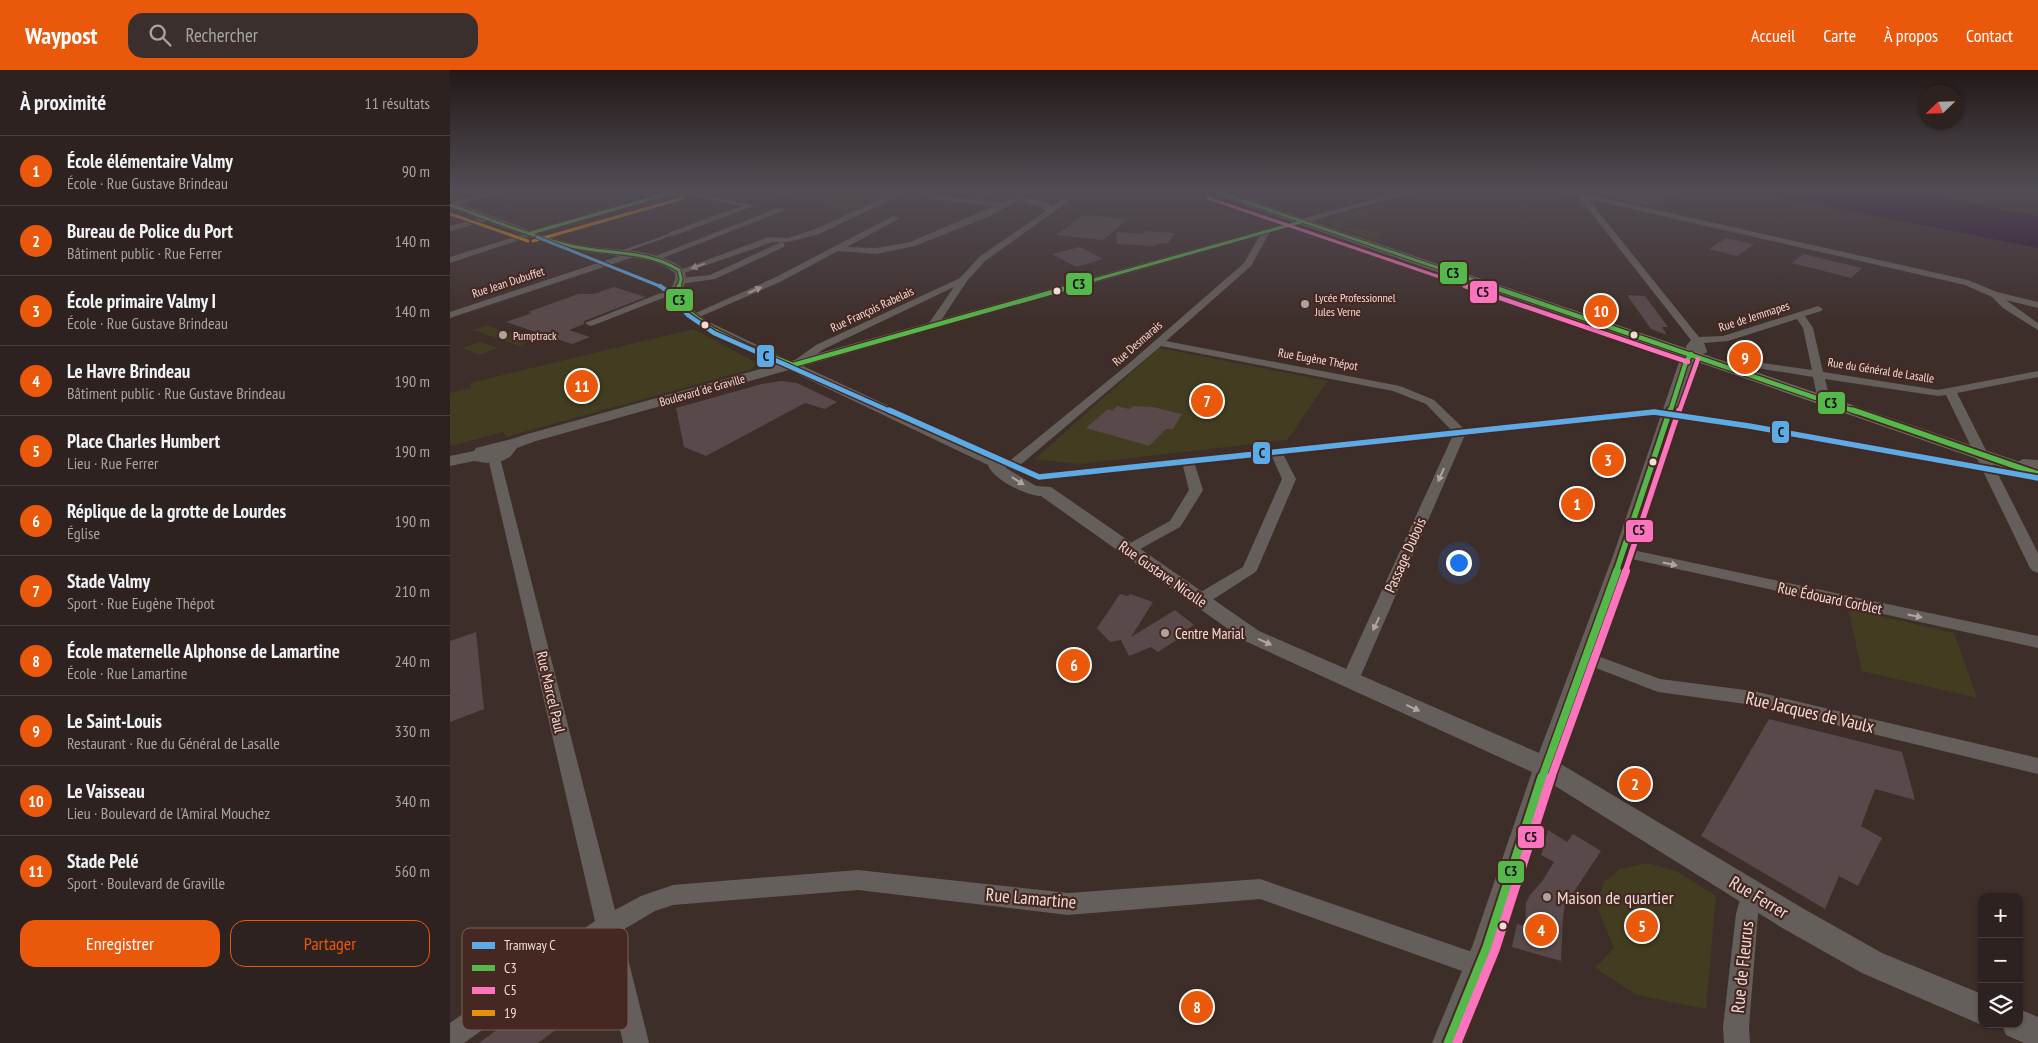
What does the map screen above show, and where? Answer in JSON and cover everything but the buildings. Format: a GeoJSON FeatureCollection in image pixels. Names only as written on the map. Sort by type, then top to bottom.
{"type":"FeatureCollection","features":[{"type":"Feature","properties":{"kind":"main road"},"geometry":{"type":"LineString","coordinates":[[1348,235],[1693,347],[1824,400],[1983,458],[2038,474]]}},
{"type":"Feature","properties":{"kind":"street"},"geometry":{"type":"LineString","coordinates":[[450,260],[525,235]]}},
{"type":"Feature","properties":{"kind":"street"},"geometry":{"type":"LineString","coordinates":[[539,235],[569,246],[629,252],[670,264],[681,276],[712,277],[781,246]]}},
{"type":"Feature","properties":{"kind":"street"},"geometry":{"type":"LineString","coordinates":[[629,252],[670,235]]}},
{"type":"Feature","properties":{"kind":"street"},"geometry":{"type":"LineString","coordinates":[[685,235],[707,238]]}},
{"type":"Feature","properties":{"kind":"street"},"geometry":{"type":"LineString","coordinates":[[652,259],[714,235]]}},
{"type":"Feature","properties":{"kind":"street"},"geometry":{"type":"LineString","coordinates":[[681,276],[772,240],[788,240],[804,235]]}},
{"type":"Feature","properties":{"kind":"street"},"geometry":{"type":"LineString","coordinates":[[694,316],[778,280],[863,235]]}},
{"type":"Feature","properties":{"kind":"street"},"geometry":{"type":"LineString","coordinates":[[838,249],[876,251],[901,247],[938,235]]}},
{"type":"Feature","properties":{"kind":"street"},"geometry":{"type":"LineString","coordinates":[[932,326],[964,279],[982,259],[1016,235]]}},
{"type":"Feature","properties":{"kind":"street","name":"Boulevard de Graville"},"geometry":{"type":"LineString","coordinates":[[486,457],[482,451],[492,447],[509,446],[530,438],[1254,235]]}},
{"type":"Feature","properties":{"kind":"street","name":"Rue Desmarais"},"geometry":{"type":"LineString","coordinates":[[1000,462],[1158,343],[1248,264],[1264,235]]}},
{"type":"Feature","properties":{"kind":"street"},"geometry":{"type":"LineString","coordinates":[[1448,1043],[1480,964],[1545,767],[1622,553],[1686,362],[1693,347],[1616,235]]}},
{"type":"Feature","properties":{"kind":"street"},"geometry":{"type":"LineString","coordinates":[[1750,235],[1968,283],[1995,295],[2038,304]]}},
{"type":"Feature","properties":{"kind":"street","name":"Rue Jean Dubuffet"},"geometry":{"type":"LineString","coordinates":[[450,315],[629,252]]}},
{"type":"Feature","properties":{"kind":"street"},"geometry":{"type":"LineString","coordinates":[[590,323],[661,296],[677,293],[681,276]]}},
{"type":"Feature","properties":{"kind":"street","name":"Rue François Rabelais"},"geometry":{"type":"LineString","coordinates":[[792,364],[820,347],[964,279]]}},
{"type":"Feature","properties":{"kind":"street","name":"Rue Gustave Nicolle"},"geometry":{"type":"LineString","coordinates":[[677,293],[681,304],[694,316],[725,335],[792,364],[1000,462],[998,470],[1032,491],[1046,491],[1252,636],[1545,767]]}},
{"type":"Feature","properties":{"kind":"street"},"geometry":{"type":"LineString","coordinates":[[1995,295],[2006,306],[2038,327]]}},
{"type":"Feature","properties":{"kind":"street","name":"Rue de Jemmapes"},"geometry":{"type":"LineString","coordinates":[[1693,347],[1818,309]]}},
{"type":"Feature","properties":{"kind":"street"},"geometry":{"type":"LineString","coordinates":[[1798,315],[1808,328],[1824,400]]}},
{"type":"Feature","properties":{"kind":"street","name":"Rue Eugène Thépot"},"geometry":{"type":"LineString","coordinates":[[1158,343],[1396,388],[1430,402],[1458,430]]}},
{"type":"Feature","properties":{"kind":"street","name":"Rue du Général de Lasalle"},"geometry":{"type":"LineString","coordinates":[[1749,364],[1938,393],[2038,374]]}},
{"type":"Feature","properties":{"kind":"street"},"geometry":{"type":"LineString","coordinates":[[1950,391],[2038,568]]}},
{"type":"Feature","properties":{"kind":"street","name":"Passage Dubois"},"geometry":{"type":"LineString","coordinates":[[1350,680],[1458,435],[1458,430]]}},
{"type":"Feature","properties":{"kind":"street"},"geometry":{"type":"LineString","coordinates":[[1200,600],[1249,570],[1289,479],[1276,452]]}},
{"type":"Feature","properties":{"kind":"street"},"geometry":{"type":"LineString","coordinates":[[450,461],[486,457]]}},
{"type":"Feature","properties":{"kind":"street","name":"Rue Marcel Paul"},"geometry":{"type":"LineString","coordinates":[[486,457],[608,926]]}},
{"type":"Feature","properties":{"kind":"street"},"geometry":{"type":"LineString","coordinates":[[1128,550],[1175,524],[1196,490],[1188,462]]}},
{"type":"Feature","properties":{"kind":"street"},"geometry":{"type":"LineString","coordinates":[[2016,467],[2023,463],[2038,464]]}},
{"type":"Feature","properties":{"kind":"street","name":"Rue Édouard Corblet"},"geometry":{"type":"LineString","coordinates":[[1622,553],[2038,642]]}},
{"type":"Feature","properties":{"kind":"street","name":"Rue Jacques de Vaulx"},"geometry":{"type":"LineString","coordinates":[[1584,657],[1658,684],[1753,698],[2038,766]]}},
{"type":"Feature","properties":{"kind":"street","name":"Rue Ferrer"},"geometry":{"type":"LineString","coordinates":[[1545,767],[1872,963],[1978,1008]]}},
{"type":"Feature","properties":{"kind":"street","name":"Rue Lamartine"},"geometry":{"type":"LineString","coordinates":[[605,928],[648,902],[673,895],[858,880],[1068,904],[1260,889],[1480,964]]}},
{"type":"Feature","properties":{"kind":"street","name":"Rue de Fleurus"},"geometry":{"type":"LineString","coordinates":[[1737,1043],[1736,1027],[1747,914],[1752,892]]}},
{"type":"Feature","properties":{"kind":"street","name":"Rue Marcel Paul"},"geometry":{"type":"LineString","coordinates":[[628,1010],[636,1043]]}},
{"type":"Feature","properties":{"kind":"street"},"geometry":{"type":"LineString","coordinates":[[2023,1027],[2038,1033]]}},
{"type":"Feature","properties":{"kind":"street","name":"Rue Lamartine"},"geometry":{"type":"LineString","coordinates":[[450,1038],[462,1029]]}},
{"type":"Feature","properties":{"kind":"shaded area"},"geometry":{"type":"Polygon","coordinates":[[[1361,235],[1380,235],[1380,238],[1374,240],[1361,235]]]}},
{"type":"Feature","properties":{"kind":"shaded area"},"geometry":{"type":"Polygon","coordinates":[[[1975,235],[2038,235],[2038,248],[1975,235]]]}},
{"type":"Feature","properties":{"kind":"shaded area","name":"Pumptrack"},"geometry":{"type":"Polygon","coordinates":[[[487,325],[532,341],[519,346],[474,330],[487,325]]]}},
{"type":"Feature","properties":{"kind":"shaded area"},"geometry":{"type":"Polygon","coordinates":[[[693,329],[757,363],[752,369],[507,437],[503,432],[450,446],[450,393],[471,388],[470,383],[693,329]]]}},
{"type":"Feature","properties":{"kind":"shaded area"},"geometry":{"type":"Polygon","coordinates":[[[480,342],[498,348],[479,355],[462,348],[480,342]]]}},
{"type":"Feature","properties":{"kind":"shaded area"},"geometry":{"type":"Polygon","coordinates":[[[1159,348],[1328,381],[1287,440],[1079,464],[1035,459],[1159,348]]]}},
{"type":"Feature","properties":{"kind":"shaded area"},"geometry":{"type":"Polygon","coordinates":[[[1848,609],[1954,633],[1977,698],[1862,671],[1848,609]]]}},
{"type":"Feature","properties":{"kind":"shaded area"},"geometry":{"type":"Polygon","coordinates":[[[1648,863],[1676,871],[1716,896],[1706,1009],[1637,995],[1595,968],[1614,948],[1597,907],[1603,883],[1620,869],[1648,863]]]}},
{"type":"Feature","properties":{"kind":"tram line","name":"C"},"geometry":{"type":"LineString","coordinates":[[537,237],[659,285],[670,293],[688,315],[714,333],[1039,477],[1654,412],[1749,426],[2038,478]]}},
{"type":"Feature","properties":{"kind":"transit line","name":"19"},"geometry":{"type":"LineString","coordinates":[[512,235],[528,241]]}},
{"type":"Feature","properties":{"kind":"transit line","name":"C3"},"geometry":{"type":"LineString","coordinates":[[535,235],[584,249],[641,255],[667,263],[679,270],[681,279],[677,297],[686,310],[699,321],[729,339],[793,365],[1253,235]]}},
{"type":"Feature","properties":{"kind":"transit line","name":"19"},"geometry":{"type":"LineString","coordinates":[[533,241],[553,235]]}},
{"type":"Feature","properties":{"kind":"transit line","name":"C5"},"geometry":{"type":"LineString","coordinates":[[1317,235],[1688,362]]}},
{"type":"Feature","properties":{"kind":"transit line","name":"C3"},"geometry":{"type":"LineString","coordinates":[[1343,235],[2038,474]]}},
{"type":"Feature","properties":{"kind":"transit line","name":"C3"},"geometry":{"type":"LineString","coordinates":[[1448,1043],[1487,947],[1536,794],[1623,553],[1686,362],[1691,354]]}},
{"type":"Feature","properties":{"kind":"transit line","name":"C5"},"geometry":{"type":"LineString","coordinates":[[1457,1043],[1495,950],[1544,797],[1631,556],[1694,366],[1698,359]]}},
{"type":"Feature","properties":{"kind":"place","name":"Lycée Professionnel Jules Verne"},"geometry":{"type":"Point","coordinates":[1305,304]}},
{"type":"Feature","properties":{"kind":"place","name":"Le Vaisseau"},"geometry":{"type":"Point","coordinates":[1601,311]}},
{"type":"Feature","properties":{"kind":"place","name":"Pumptrack"},"geometry":{"type":"Point","coordinates":[503,335]}},
{"type":"Feature","properties":{"kind":"place","name":"Le Saint-Louis"},"geometry":{"type":"Point","coordinates":[1745,358]}},
{"type":"Feature","properties":{"kind":"place","name":"Stade Pelé"},"geometry":{"type":"Point","coordinates":[582,386]}},
{"type":"Feature","properties":{"kind":"place","name":"Stade Valmy"},"geometry":{"type":"Point","coordinates":[1207,401]}},
{"type":"Feature","properties":{"kind":"place","name":"École primaire Valmy I"},"geometry":{"type":"Point","coordinates":[1608,460]}},
{"type":"Feature","properties":{"kind":"place","name":"École élémentaire Valmy"},"geometry":{"type":"Point","coordinates":[1577,504]}},
{"type":"Feature","properties":{"kind":"place","name":"Centre Marial"},"geometry":{"type":"Point","coordinates":[1165,633]}},
{"type":"Feature","properties":{"kind":"place","name":"Réplique de la grotte de Lourdes"},"geometry":{"type":"Point","coordinates":[1074,665]}},
{"type":"Feature","properties":{"kind":"place","name":"Bureau de Police du Port"},"geometry":{"type":"Point","coordinates":[1635,784]}},
{"type":"Feature","properties":{"kind":"place","name":"Maison de quartier"},"geometry":{"type":"Point","coordinates":[1547,897]}},
{"type":"Feature","properties":{"kind":"place","name":"Place Charles Humbert"},"geometry":{"type":"Point","coordinates":[1642,926]}},
{"type":"Feature","properties":{"kind":"place","name":"Le Havre Brindeau"},"geometry":{"type":"Point","coordinates":[1541,930]}},
{"type":"Feature","properties":{"kind":"place","name":"École maternelle Alphonse de Lamartine"},"geometry":{"type":"Point","coordinates":[1197,1007]}}]}
